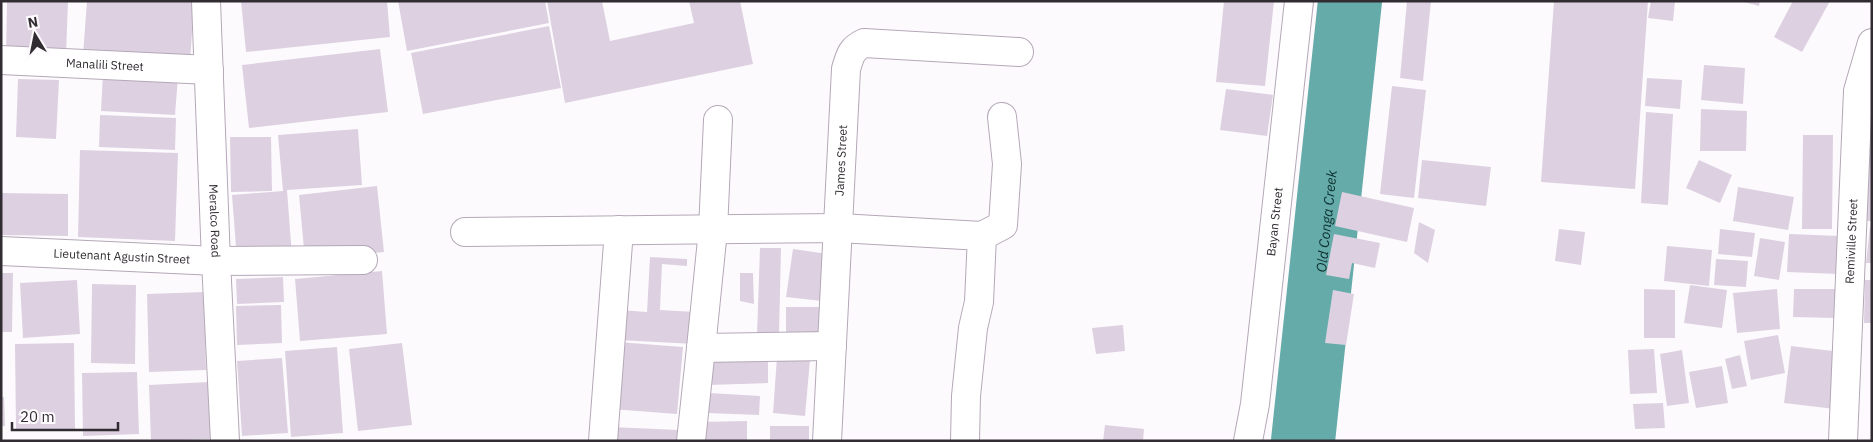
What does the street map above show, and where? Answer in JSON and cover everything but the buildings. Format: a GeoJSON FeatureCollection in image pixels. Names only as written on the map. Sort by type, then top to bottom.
{"type":"FeatureCollection","features":[{"type":"Feature","properties":{"kind":"street","name":"Meralco Road"},"geometry":{"type":"LineString","coordinates":[[206,1],[225,441]]}},
{"type":"Feature","properties":{"kind":"street","name":"Bayan Street"},"geometry":{"type":"LineString","coordinates":[[1248,441],[1256,395],[1299,1]]}},
{"type":"Feature","properties":{"kind":"street","name":"James Street"},"geometry":{"type":"LineString","coordinates":[[827,441],[846,69],[850,53],[855,47],[864,43],[1019,52]]}},
{"type":"Feature","properties":{"kind":"street","name":"Remiville Street"},"geometry":{"type":"LineString","coordinates":[[1843,441],[1858,91],[1872,43]]}},
{"type":"Feature","properties":{"kind":"street","name":"Manalili Street"},"geometry":{"type":"LineString","coordinates":[[1,60],[208,70]]}},
{"type":"Feature","properties":{"kind":"street"},"geometry":{"type":"LineString","coordinates":[[465,232],[839,228],[982,236],[1003,225],[1007,164],[1002,117]]}},
{"type":"Feature","properties":{"kind":"street"},"geometry":{"type":"LineString","coordinates":[[691,441],[713,230],[718,120]]}},
{"type":"Feature","properties":{"kind":"street"},"geometry":{"type":"LineString","coordinates":[[603,441],[620,230]]}},
{"type":"Feature","properties":{"kind":"street"},"geometry":{"type":"LineString","coordinates":[[965,441],[966,396],[973,328],[979,302],[982,236]]}},
{"type":"Feature","properties":{"kind":"street","name":"Lieutenant Agustin Street"},"geometry":{"type":"LineString","coordinates":[[1,251],[216,261],[363,260]]}},
{"type":"Feature","properties":{"kind":"street"},"geometry":{"type":"LineString","coordinates":[[701,348],[832,346]]}},
{"type":"Feature","properties":{"kind":"waterway","name":"Old Conga Creek"},"geometry":{"type":"LineString","coordinates":[[1303,441],[1350,1]]}}]}
